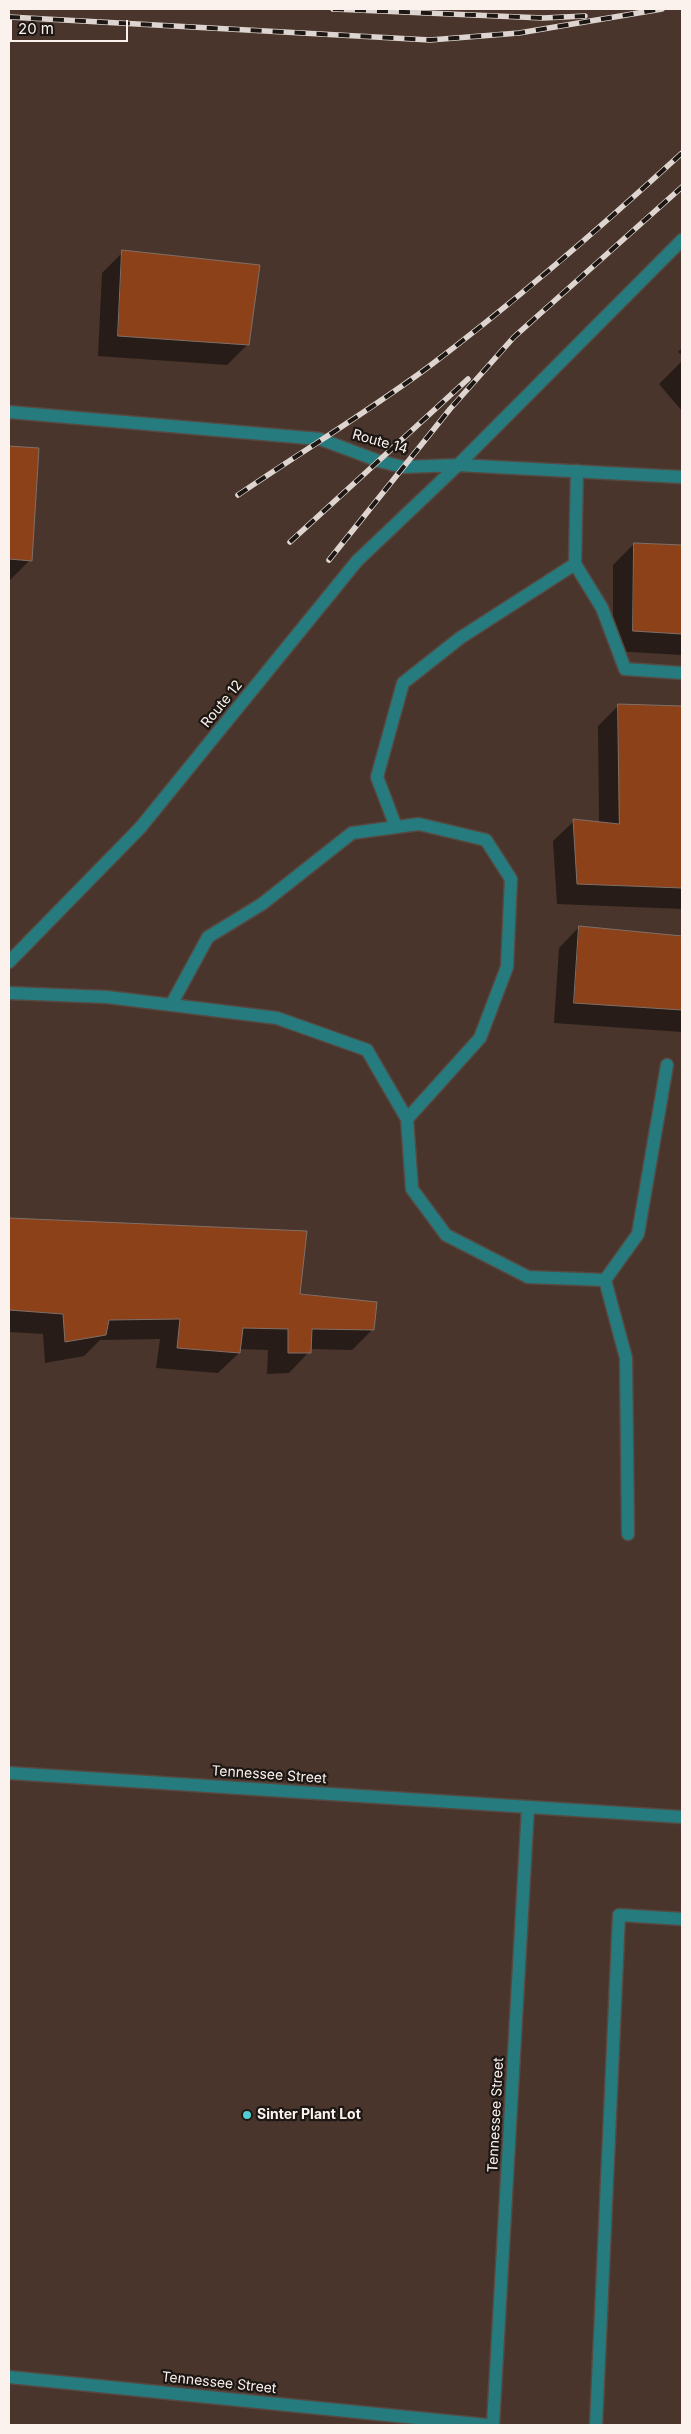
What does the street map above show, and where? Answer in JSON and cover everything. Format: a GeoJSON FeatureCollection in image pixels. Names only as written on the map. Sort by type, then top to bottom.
{"type":"FeatureCollection","features":[{"type":"Feature","properties":{"kind":"street"},"geometry":{"type":"LineString","coordinates":[[458,465],[682,240]]}},
{"type":"Feature","properties":{"kind":"street","name":"Route 14"},"geometry":{"type":"LineString","coordinates":[[9,412],[320,439],[403,467],[458,465],[682,476]]}},
{"type":"Feature","properties":{"kind":"street","name":"Route 12"},"geometry":{"type":"LineString","coordinates":[[9,962],[140,828],[357,561],[458,465]]}},
{"type":"Feature","properties":{"kind":"street"},"geometry":{"type":"LineString","coordinates":[[577,471],[576,564],[602,608],[625,669],[682,673]]}},
{"type":"Feature","properties":{"kind":"street"},"geometry":{"type":"LineString","coordinates":[[396,827],[377,777],[403,683],[460,638],[576,564]]}},
{"type":"Feature","properties":{"kind":"street"},"geometry":{"type":"LineString","coordinates":[[171,1005],[208,937],[262,904],[352,833],[419,824],[486,840],[510,879],[508,967],[480,1038],[407,1119]]}},
{"type":"Feature","properties":{"kind":"street"},"geometry":{"type":"LineString","coordinates":[[9,993],[108,997],[277,1018],[367,1050],[407,1119],[412,1189],[446,1235],[528,1277],[605,1280]]}},
{"type":"Feature","properties":{"kind":"street"},"geometry":{"type":"LineString","coordinates":[[605,1280],[638,1234],[667,1065]]}},
{"type":"Feature","properties":{"kind":"street"},"geometry":{"type":"LineString","coordinates":[[605,1280],[626,1358],[628,1534]]}},
{"type":"Feature","properties":{"kind":"street","name":"Tennessee Street"},"geometry":{"type":"LineString","coordinates":[[9,1773],[682,1817]]}},
{"type":"Feature","properties":{"kind":"street","name":"Tennessee Street"},"geometry":{"type":"LineString","coordinates":[[493,2425],[528,1807]]}},
{"type":"Feature","properties":{"kind":"street"},"geometry":{"type":"LineString","coordinates":[[596,2425],[620,1915],[682,1919]]}},
{"type":"Feature","properties":{"kind":"street","name":"Tennessee Street"},"geometry":{"type":"LineString","coordinates":[[9,2377],[487,2425]]}},
{"type":"Feature","properties":{"kind":"shaded area"},"geometry":{"type":"Polygon","coordinates":[[[9,9],[682,9],[682,2425],[9,2425],[9,9]]]}},
{"type":"Feature","properties":{"kind":"building"},"geometry":{"type":"Polygon","coordinates":[[[122,250],[260,265],[249,345],[118,336],[122,250]]]}},
{"type":"Feature","properties":{"kind":"building"},"geometry":{"type":"Polygon","coordinates":[[[9,446],[39,448],[32,561],[9,559],[9,446]]]}},
{"type":"Feature","properties":{"kind":"building"},"geometry":{"type":"Polygon","coordinates":[[[634,543],[682,545],[682,634],[633,631],[634,543]]]}},
{"type":"Feature","properties":{"kind":"building"},"geometry":{"type":"Polygon","coordinates":[[[618,704],[682,706],[682,888],[577,884],[573,819],[619,824],[618,704]]]}},
{"type":"Feature","properties":{"kind":"building"},"geometry":{"type":"Polygon","coordinates":[[[579,926],[682,936],[682,1010],[574,1003],[579,926]]]}},
{"type":"Feature","properties":{"kind":"building"},"geometry":{"type":"Polygon","coordinates":[[[9,1218],[307,1231],[300,1294],[377,1302],[374,1330],[312,1329],[311,1353],[288,1353],[288,1329],[243,1328],[240,1353],[177,1348],[180,1319],[109,1320],[106,1335],[65,1342],[63,1314],[9,1310],[9,1218]]]}},
{"type":"Feature","properties":{"kind":"railway"},"geometry":{"type":"LineString","coordinates":[[333,9],[543,18],[585,16]]}},
{"type":"Feature","properties":{"kind":"railway"},"geometry":{"type":"LineString","coordinates":[[9,17],[430,40],[519,33],[662,9]]}},
{"type":"Feature","properties":{"kind":"railway"},"geometry":{"type":"LineString","coordinates":[[238,495],[381,401],[460,343],[557,264],[682,153]]}},
{"type":"Feature","properties":{"kind":"railway"},"geometry":{"type":"LineString","coordinates":[[329,560],[450,409],[514,337],[682,187]]}},
{"type":"Feature","properties":{"kind":"railway"},"geometry":{"type":"LineString","coordinates":[[290,542],[468,379]]}},
{"type":"Feature","properties":{"kind":"place","name":"Sinter Plant Lot"},"geometry":{"type":"Point","coordinates":[247,2115]}}]}
